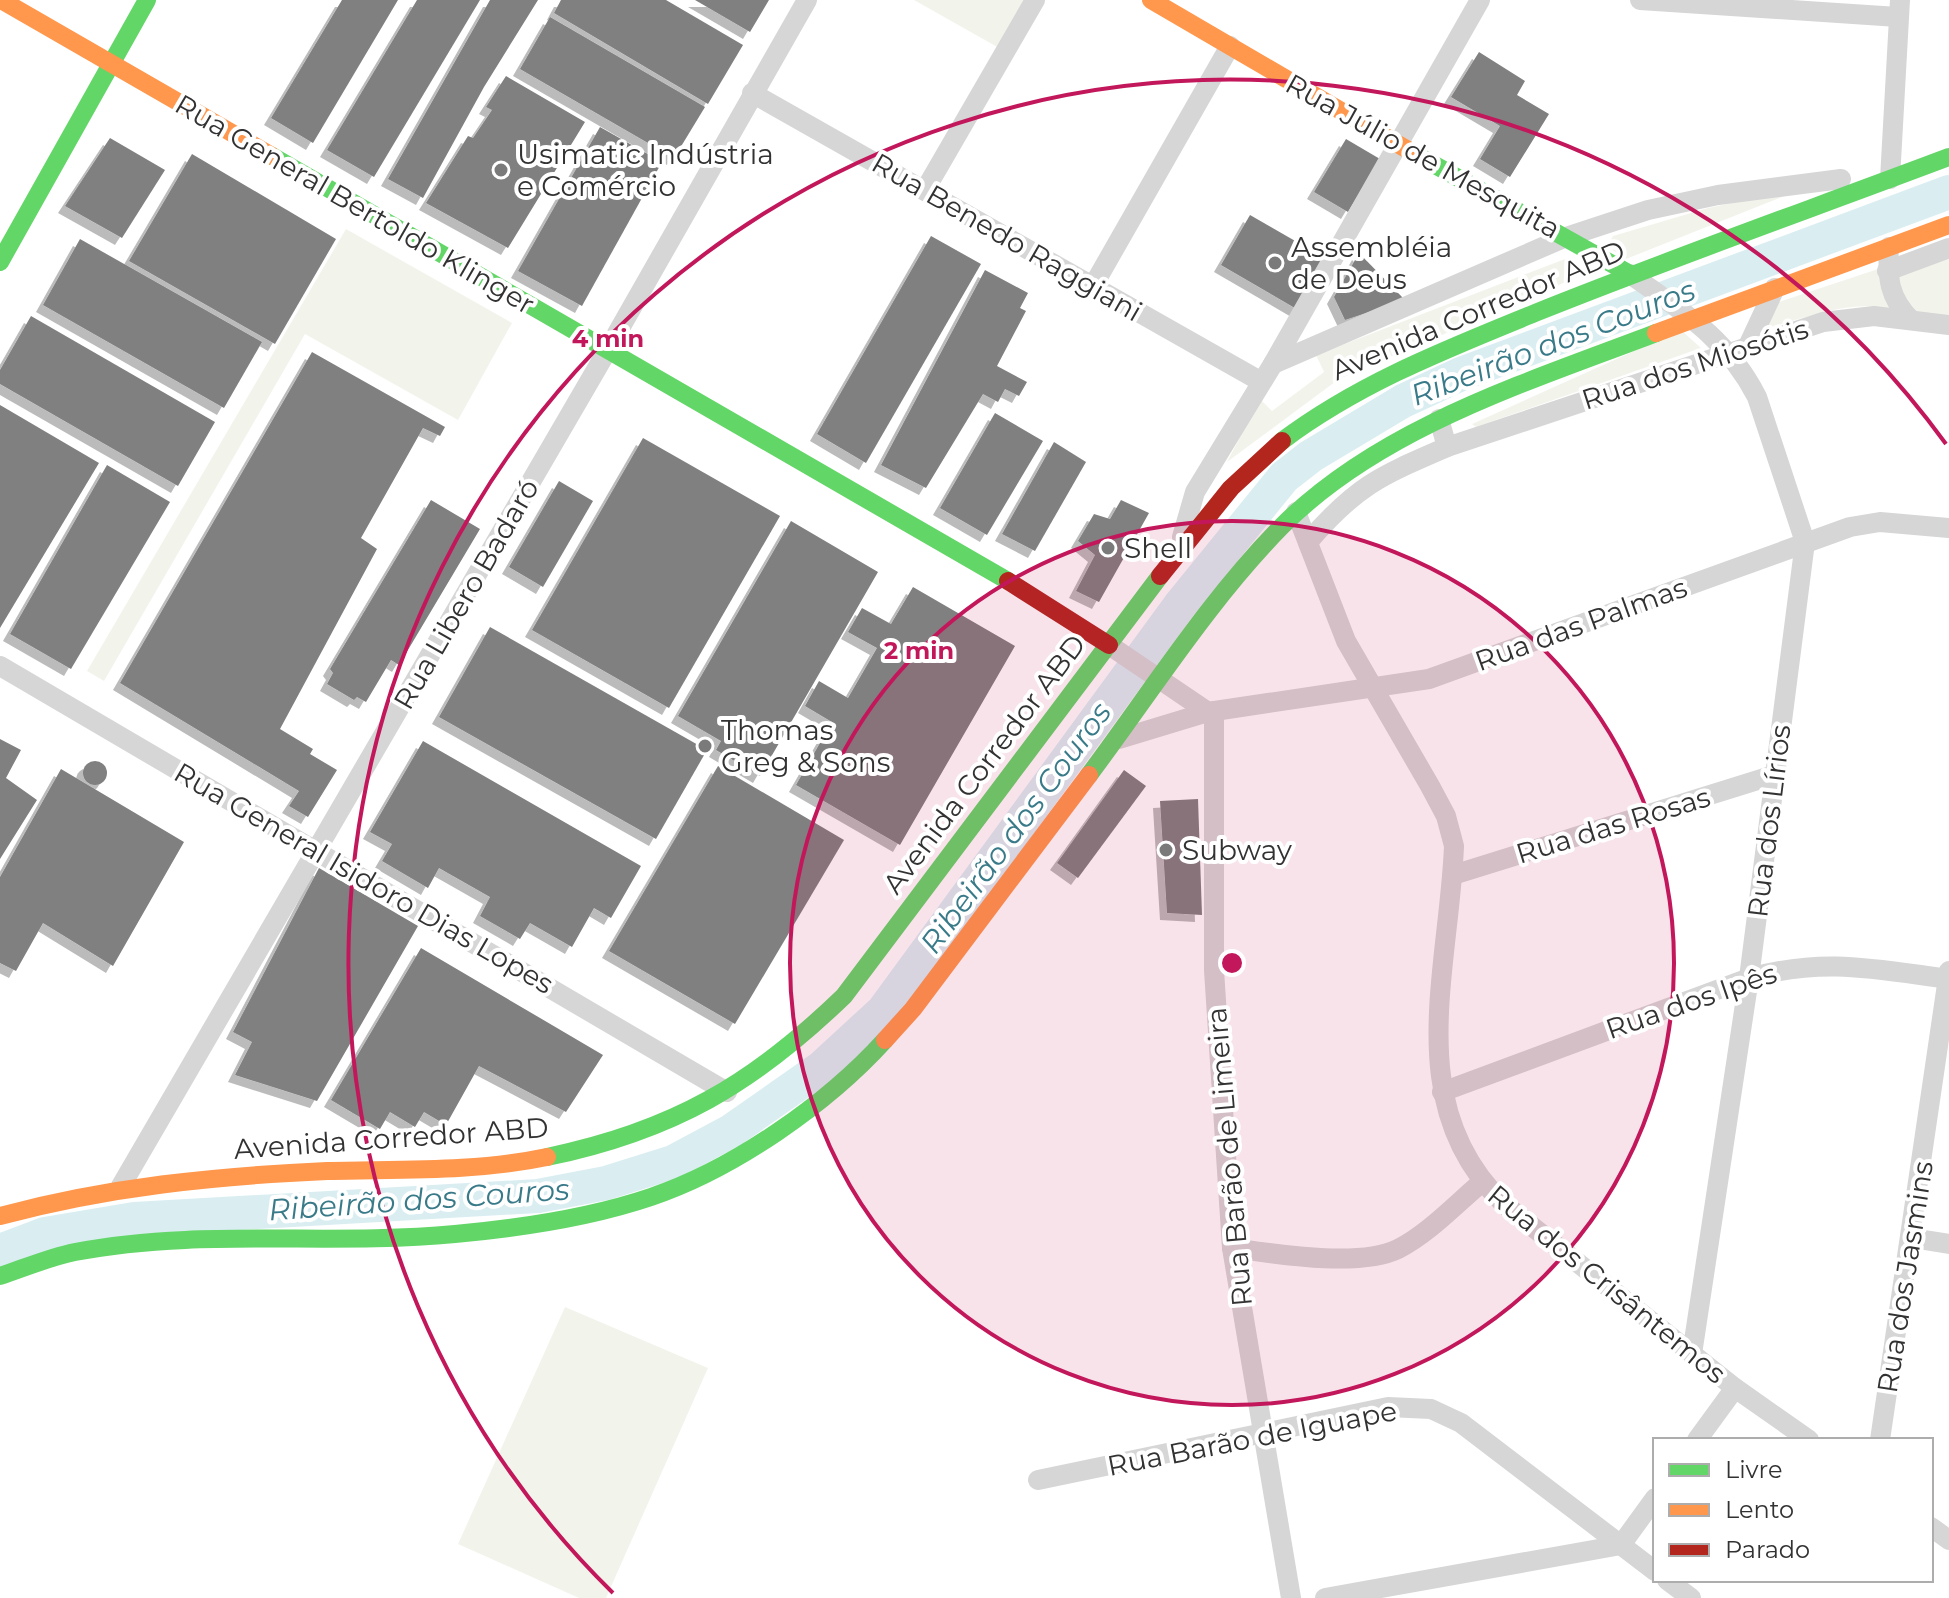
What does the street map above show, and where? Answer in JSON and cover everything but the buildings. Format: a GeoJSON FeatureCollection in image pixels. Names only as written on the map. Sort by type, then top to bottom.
{"type":"FeatureCollection","features":[{"type":"Feature","properties":{"kind":"main road","name":"Rua General Bertoldo Klinger"},"geometry":{"type":"LineString","coordinates":[[1,0],[1057,609],[1114,648]]}},
{"type":"Feature","properties":{"kind":"main road"},"geometry":{"type":"LineString","coordinates":[[0,262],[8,231],[147,0]]}},
{"type":"Feature","properties":{"kind":"main road","name":"Rua Júlio de Mesquita"},"geometry":{"type":"LineString","coordinates":[[1151,0],[1636,278]]}},
{"type":"Feature","properties":{"kind":"main road","name":"Avenida Corredor ABD"},"geometry":{"type":"LineString","coordinates":[[0,1216],[61,1196],[121,1186],[529,1161],[584,1150],[656,1125],[727,1092],[802,1037],[844,996],[1114,648],[1181,545],[1278,443],[1330,405],[1398,370],[1949,157]]}},
{"type":"Feature","properties":{"kind":"main road"},"geometry":{"type":"LineString","coordinates":[[0,1276],[74,1252],[206,1239],[454,1234],[584,1216],[653,1197],[717,1168],[799,1116],[861,1066],[913,1009],[1113,742],[1155,676],[1247,564],[1296,512],[1364,460],[1439,419],[1683,312],[1776,287],[1949,225]]}},
{"type":"Feature","properties":{"kind":"street","name":"Rua Libero Badaró"},"geometry":{"type":"LineString","coordinates":[[121,1186],[607,351],[807,0]]}},
{"type":"Feature","properties":{"kind":"street"},"geometry":{"type":"LineString","coordinates":[[925,190],[1035,0]]}},
{"type":"Feature","properties":{"kind":"street"},"geometry":{"type":"LineString","coordinates":[[1181,545],[1186,512],[1195,492],[1273,364],[1480,0]]}},
{"type":"Feature","properties":{"kind":"street"},"geometry":{"type":"LineString","coordinates":[[1640,0],[1899,8],[1890,179]]}},
{"type":"Feature","properties":{"kind":"street"},"geometry":{"type":"LineString","coordinates":[[1093,286],[1230,46]]}},
{"type":"Feature","properties":{"kind":"street","name":"Rua Benedo Raggiani"},"geometry":{"type":"LineString","coordinates":[[752,93],[1260,381]]}},
{"type":"Feature","properties":{"kind":"street"},"geometry":{"type":"LineString","coordinates":[[1273,364],[1566,237],[1648,210],[1718,195],[1841,179]]}},
{"type":"Feature","properties":{"kind":"street"},"geometry":{"type":"LineString","coordinates":[[1911,320],[1897,305],[1887,271],[1892,246],[1926,252],[1945,250]]}},
{"type":"Feature","properties":{"kind":"street"},"geometry":{"type":"LineString","coordinates":[[1887,271],[1945,250]]}},
{"type":"Feature","properties":{"kind":"street","name":"Rua Júlio de Mesquita"},"geometry":{"type":"LineString","coordinates":[[1636,278],[1683,312]]}},
{"type":"Feature","properties":{"kind":"street"},"geometry":{"type":"LineString","coordinates":[[1739,350],[1776,287]]}},
{"type":"Feature","properties":{"kind":"street","name":"Rua dos Lírios"},"geometry":{"type":"LineString","coordinates":[[1683,312],[1739,350],[1805,542],[1749,978],[1692,1354]]}},
{"type":"Feature","properties":{"kind":"street","name":"Rua dos Miosótis"},"geometry":{"type":"LineString","coordinates":[[1308,542],[1333,513],[1365,485],[1447,447],[1847,317],[1949,325]]}},
{"type":"Feature","properties":{"kind":"street"},"geometry":{"type":"LineString","coordinates":[[1439,419],[1447,447]]}},
{"type":"Feature","properties":{"kind":"street","name":"Rua dos Crisântemos"},"geometry":{"type":"LineString","coordinates":[[1296,512],[1346,641],[1376,687],[1446,816],[1454,846],[1437,1039],[1442,1092],[1453,1136],[1481,1183],[1735,1388],[1806,1438]]}},
{"type":"Feature","properties":{"kind":"street","name":"Rua das Palmas"},"geometry":{"type":"LineString","coordinates":[[1113,742],[1211,712],[1429,679],[1805,542],[1880,522],[1949,528]]}},
{"type":"Feature","properties":{"kind":"street","name":"Rua General Bertoldo Klinger"},"geometry":{"type":"LineString","coordinates":[[1114,648],[1155,676]]}},
{"type":"Feature","properties":{"kind":"street","name":"Rua General Isidoro Dias Lopes"},"geometry":{"type":"LineString","coordinates":[[0,666],[727,1092]]}},
{"type":"Feature","properties":{"kind":"street"},"geometry":{"type":"LineString","coordinates":[[1155,676],[1211,712]]}},
{"type":"Feature","properties":{"kind":"street","name":"Rua Barão de Limeira"},"geometry":{"type":"LineString","coordinates":[[1211,712],[1214,970],[1232,1248],[1291,1598]]}},
{"type":"Feature","properties":{"kind":"street","name":"Rua das Rosas"},"geometry":{"type":"LineString","coordinates":[[1453,875],[1774,775]]}},
{"type":"Feature","properties":{"kind":"street","name":"Rua dos Ipês"},"geometry":{"type":"LineString","coordinates":[[1442,1092],[1749,978],[1789,967],[1843,964],[1949,976]]}},
{"type":"Feature","properties":{"kind":"street","name":"Rua dos Jasmins"},"geometry":{"type":"LineString","coordinates":[[1880,1438],[1949,976]]}},
{"type":"Feature","properties":{"kind":"street"},"geometry":{"type":"LineString","coordinates":[[1232,1248],[1360,1258],[1383,1255],[1402,1247],[1481,1183]]}},
{"type":"Feature","properties":{"kind":"street"},"geometry":{"type":"LineString","coordinates":[[1912,1238],[1949,1244]]}},
{"type":"Feature","properties":{"kind":"street"},"geometry":{"type":"LineString","coordinates":[[1698,1438],[1735,1388]]}},
{"type":"Feature","properties":{"kind":"street","name":"Rua Barão de Iguape"},"geometry":{"type":"LineString","coordinates":[[1038,1480],[1388,1407],[1431,1409],[1461,1423],[1653,1569]]}},
{"type":"Feature","properties":{"kind":"street"},"geometry":{"type":"LineString","coordinates":[[1325,1598],[1621,1545],[1653,1501]]}},
{"type":"Feature","properties":{"kind":"street"},"geometry":{"type":"LineString","coordinates":[[1670,1582],[1691,1598]]}},
{"type":"Feature","properties":{"kind":"shaded area"},"geometry":{"type":"Polygon","coordinates":[[[914,0],[1027,0],[999,48],[914,0]]]}},
{"type":"Feature","properties":{"kind":"shaded area"},"geometry":{"type":"Polygon","coordinates":[[[1807,187],[1626,259],[1607,246],[1613,236],[1708,208],[1807,187]]]}},
{"type":"Feature","properties":{"kind":"shaded area"},"geometry":{"type":"Polygon","coordinates":[[[346,229],[512,323],[458,420],[305,334],[104,681],[87,671],[346,229]]]}},
{"type":"Feature","properties":{"kind":"shaded area"},"geometry":{"type":"Polygon","coordinates":[[[1949,254],[1949,320],[1914,316],[1893,273],[1949,254]]]}},
{"type":"Feature","properties":{"kind":"shaded area"},"geometry":{"type":"Polygon","coordinates":[[[1565,259],[1589,272],[1339,379],[1227,462],[1260,399],[1272,411],[1324,372],[1316,355],[1565,259]]]}},
{"type":"Feature","properties":{"kind":"shaded area"},"geometry":{"type":"Polygon","coordinates":[[[1887,266],[1900,311],[1865,306],[1848,308],[1763,329],[1776,303],[1887,266]]]}},
{"type":"Feature","properties":{"kind":"shaded area"},"geometry":{"type":"Polygon","coordinates":[[[1681,330],[1701,348],[1476,427],[1472,424],[1681,330]]]}},
{"type":"Feature","properties":{"kind":"shaded area"},"geometry":{"type":"Polygon","coordinates":[[[565,1307],[708,1368],[606,1598],[579,1598],[458,1544],[565,1307]]]}},
{"type":"Feature","properties":{"kind":"waterway","name":"Ribeirão dos Couros"},"geometry":{"type":"LineString","coordinates":[[0,1251],[45,1234],[134,1219],[538,1196],[606,1183],[673,1162],[731,1131],[821,1068],[883,1011],[1180,605],[1284,477],[1311,456],[1403,401],[1461,374],[1949,192]]}},
{"type":"Feature","properties":{"kind":"traffic: fast"},"geometry":{"type":"LineString","coordinates":[[0,262],[147,0]]}},
{"type":"Feature","properties":{"kind":"traffic: fast"},"geometry":{"type":"LineString","coordinates":[[1408,150],[1630,274]]}},
{"type":"Feature","properties":{"kind":"traffic: fast"},"geometry":{"type":"LineString","coordinates":[[272,156],[1008,581]]}},
{"type":"Feature","properties":{"kind":"traffic: fast"},"geometry":{"type":"LineString","coordinates":[[1282,441],[1311,420],[1373,385],[1469,340],[1638,273],[1949,157]]}},
{"type":"Feature","properties":{"kind":"traffic: fast"},"geometry":{"type":"LineString","coordinates":[[1089,775],[1230,584],[1282,526],[1321,491],[1410,434],[1458,411],[1656,333]]}},
{"type":"Feature","properties":{"kind":"traffic: fast"},"geometry":{"type":"LineString","coordinates":[[547,1157],[634,1133],[709,1100],[777,1055],[844,996],[1160,576]]}},
{"type":"Feature","properties":{"kind":"traffic: fast"},"geometry":{"type":"LineString","coordinates":[[0,1276],[66,1254],[122,1245],[217,1239],[455,1234],[530,1225],[604,1211],[683,1185],[746,1152],[836,1088],[885,1040]]}},
{"type":"Feature","properties":{"kind":"traffic: slow"},"geometry":{"type":"LineString","coordinates":[[1,0],[272,156]]}},
{"type":"Feature","properties":{"kind":"traffic: slow"},"geometry":{"type":"LineString","coordinates":[[1151,0],[1408,150]]}},
{"type":"Feature","properties":{"kind":"traffic: slow"},"geometry":{"type":"LineString","coordinates":[[1656,333],[1949,225]]}},
{"type":"Feature","properties":{"kind":"traffic: slow"},"geometry":{"type":"LineString","coordinates":[[885,1040],[913,1009],[1089,775]]}},
{"type":"Feature","properties":{"kind":"traffic: slow"},"geometry":{"type":"LineString","coordinates":[[0,1216],[81,1197],[203,1180],[327,1171],[465,1167],[547,1157]]}},
{"type":"Feature","properties":{"kind":"traffic: jam"},"geometry":{"type":"LineString","coordinates":[[1160,576],[1231,488],[1282,441]]}},
{"type":"Feature","properties":{"kind":"traffic: jam"},"geometry":{"type":"LineString","coordinates":[[1008,581],[1109,645]]}},
{"type":"Feature","properties":{"kind":"place","name":"Usimatic Indústria e Comércio"},"geometry":{"type":"Point","coordinates":[501,170]}},
{"type":"Feature","properties":{"kind":"place","name":"Assembléia de Deus"},"geometry":{"type":"Point","coordinates":[1275,263]}},
{"type":"Feature","properties":{"kind":"place","name":"Shell"},"geometry":{"type":"Point","coordinates":[1108,548]}},
{"type":"Feature","properties":{"kind":"place","name":"Thomas Greg & Sons"},"geometry":{"type":"Point","coordinates":[705,746]}},
{"type":"Feature","properties":{"kind":"place","name":"Subway"},"geometry":{"type":"Point","coordinates":[1166,850]}}]}
